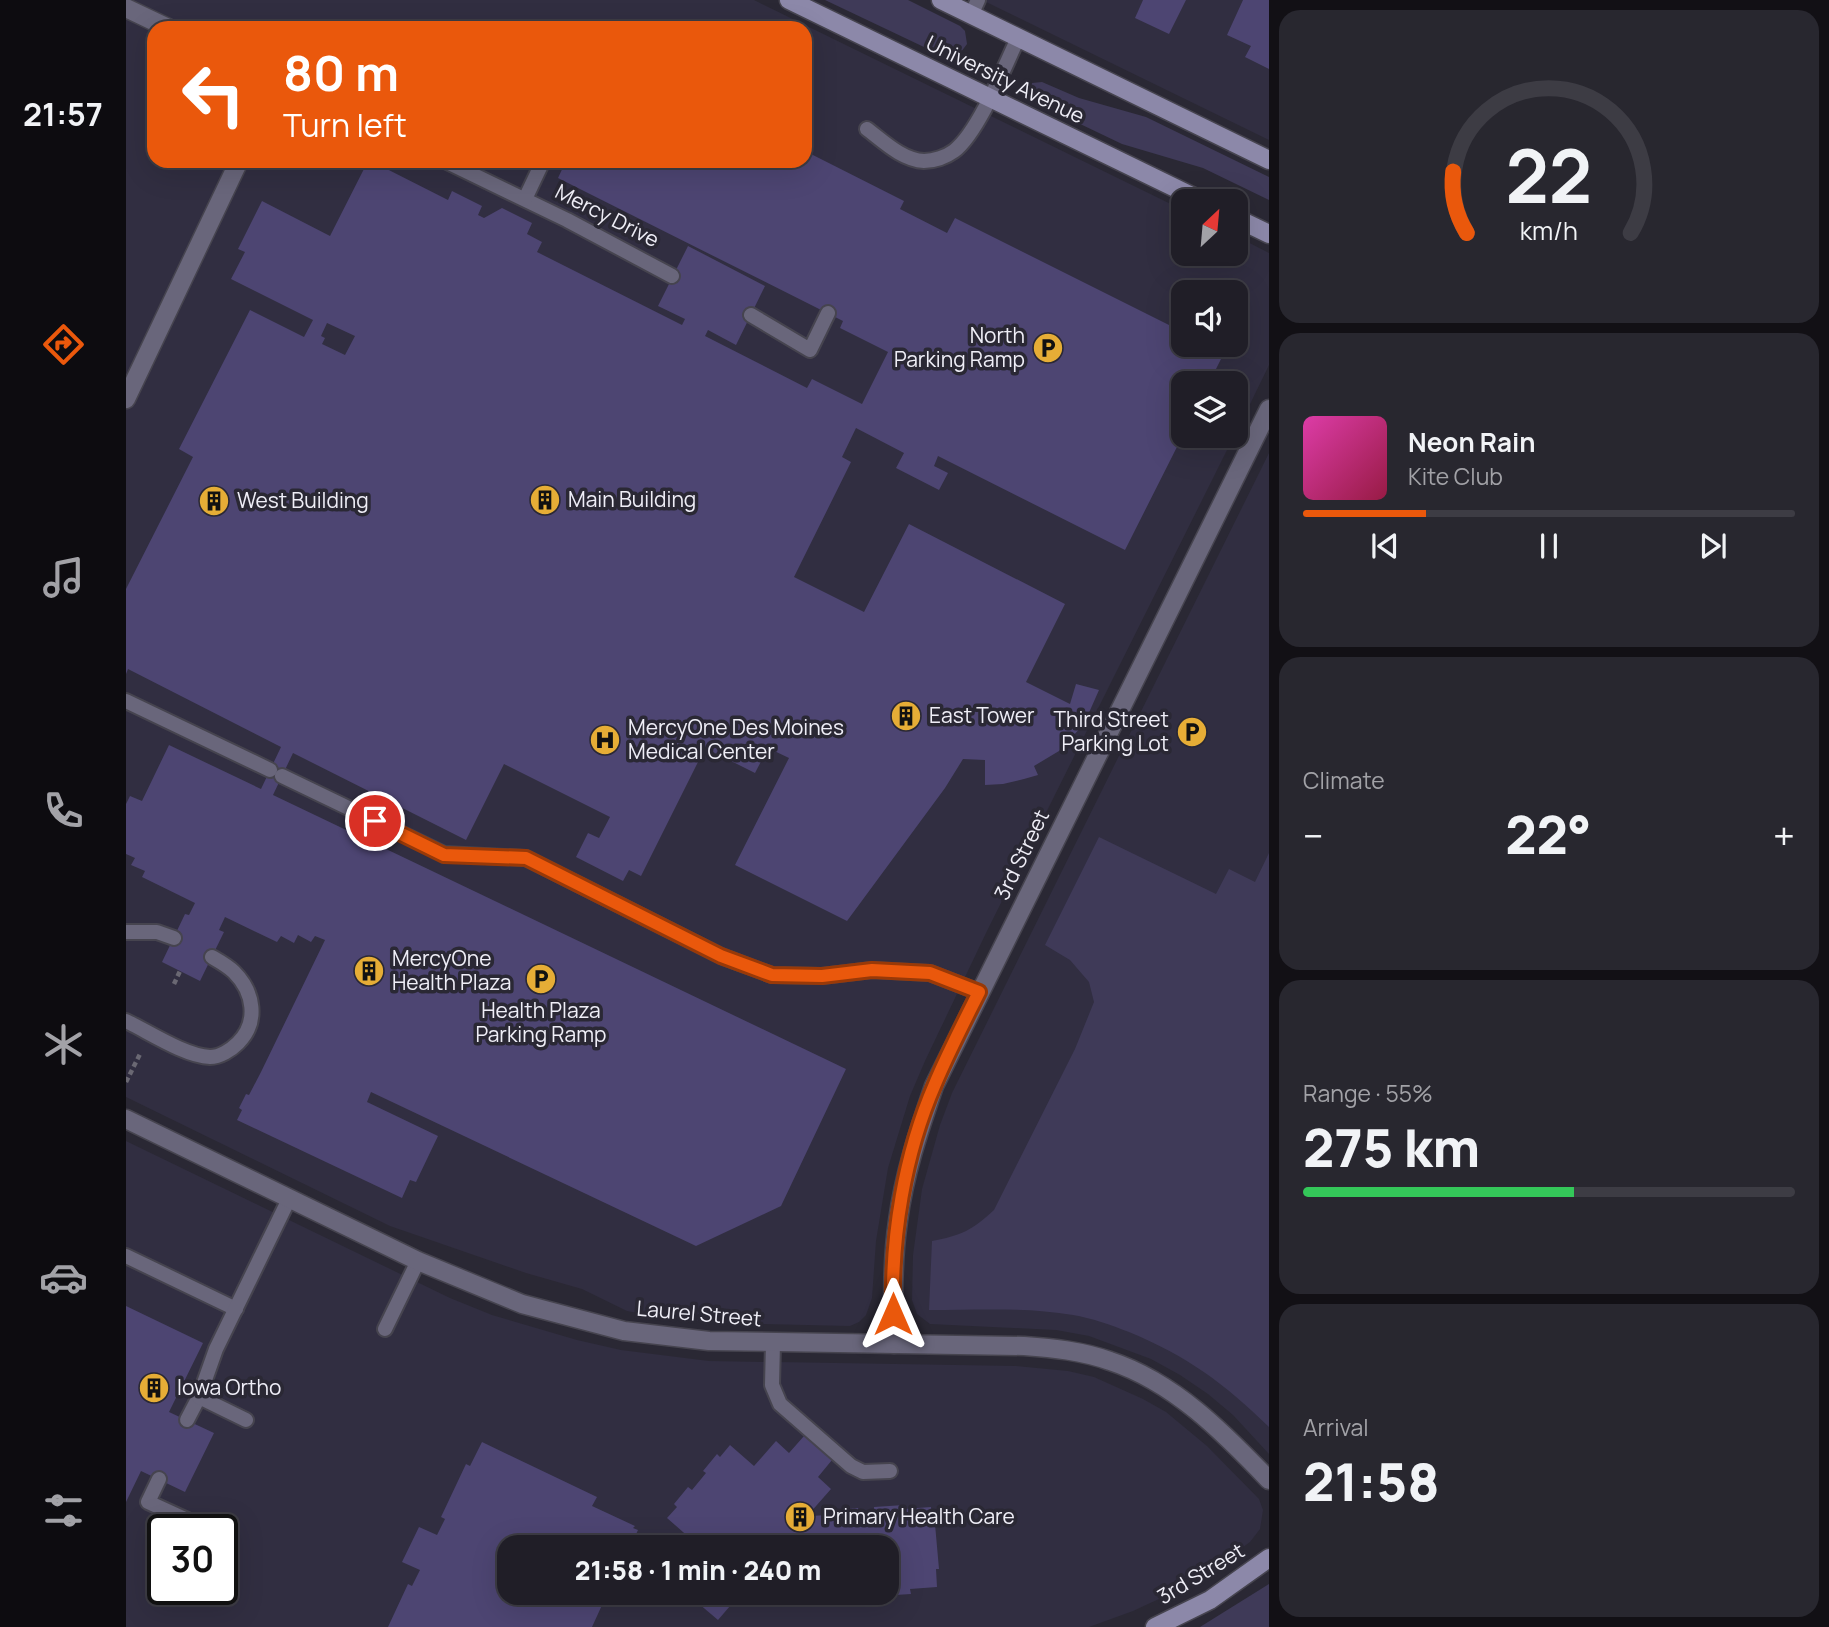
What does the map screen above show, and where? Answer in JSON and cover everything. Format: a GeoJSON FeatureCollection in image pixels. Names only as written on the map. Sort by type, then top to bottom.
{"type":"FeatureCollection","features":[{"type":"Feature","properties":{"kind":"main road","name":"University Avenue"},"geometry":{"type":"LineString","coordinates":[[789,0],[1177,189]]}},
{"type":"Feature","properties":{"kind":"main road","name":"University Avenue"},"geometry":{"type":"LineString","coordinates":[[941,0],[974,7],[1018,38],[1269,160]]}},
{"type":"Feature","properties":{"kind":"main road"},"geometry":{"type":"LineString","coordinates":[[1248,224],[1269,234]]}},
{"type":"Feature","properties":{"kind":"main road","name":"3rd Street"},"geometry":{"type":"LineString","coordinates":[[1155,1627],[1210,1600],[1269,1558]]}},
{"type":"Feature","properties":{"kind":"street"},"geometry":{"type":"LineString","coordinates":[[126,8],[153,21]]}},
{"type":"Feature","properties":{"kind":"street"},"geometry":{"type":"LineString","coordinates":[[126,399],[130,378],[235,168]]}},
{"type":"Feature","properties":{"kind":"street","name":"3rd Street"},"geometry":{"type":"LineString","coordinates":[[894,1344],[894,1263],[898,1220],[905,1182],[934,1086],[1269,409]]}},
{"type":"Feature","properties":{"kind":"street","name":"Laurel Street"},"geometry":{"type":"LineString","coordinates":[[126,1119],[418,1261],[523,1304],[624,1331],[709,1341],[1024,1346],[1066,1350],[1111,1361],[1150,1378],[1196,1408],[1269,1480]]}},
{"type":"Feature","properties":{"kind":"lane"},"geometry":{"type":"LineString","coordinates":[[867,129],[900,153],[922,161],[940,159],[954,152],[965,140],[990,98],[1018,38]]}},
{"type":"Feature","properties":{"kind":"lane","name":"Mercy Drive"},"geometry":{"type":"LineString","coordinates":[[459,168],[672,276]]}},
{"type":"Feature","properties":{"kind":"lane"},"geometry":{"type":"LineString","coordinates":[[524,200],[540,168]]}},
{"type":"Feature","properties":{"kind":"lane"},"geometry":{"type":"LineString","coordinates":[[751,315],[810,350],[828,313]]}},
{"type":"Feature","properties":{"kind":"lane"},"geometry":{"type":"LineString","coordinates":[[126,701],[444,855],[526,858],[721,956],[772,975],[822,976],[872,970],[930,973],[979,992]]}},
{"type":"Feature","properties":{"kind":"lane"},"geometry":{"type":"LineString","coordinates":[[126,932],[157,932],[174,938]]}},
{"type":"Feature","properties":{"kind":"lane"},"geometry":{"type":"LineString","coordinates":[[126,1021],[199,1056],[213,1057],[237,1045],[251,1021],[249,995],[233,971],[212,957]]}},
{"type":"Feature","properties":{"kind":"lane"},"geometry":{"type":"LineString","coordinates":[[187,1420],[216,1349],[289,1199]]}},
{"type":"Feature","properties":{"kind":"lane"},"geometry":{"type":"LineString","coordinates":[[126,1256],[236,1309]]}},
{"type":"Feature","properties":{"kind":"lane"},"geometry":{"type":"LineString","coordinates":[[385,1329],[418,1261]]}},
{"type":"Feature","properties":{"kind":"lane"},"geometry":{"type":"LineString","coordinates":[[773,1343],[772,1385],[780,1404],[851,1466],[863,1472],[890,1471]]}},
{"type":"Feature","properties":{"kind":"lane"},"geometry":{"type":"LineString","coordinates":[[198,1397],[246,1420]]}},
{"type":"Feature","properties":{"kind":"lane"},"geometry":{"type":"LineString","coordinates":[[159,1479],[148,1502],[174,1514]]}},
{"type":"Feature","properties":{"kind":"path"},"geometry":{"type":"LineString","coordinates":[[174,984],[180,971]]}},
{"type":"Feature","properties":{"kind":"path"},"geometry":{"type":"LineString","coordinates":[[126,1082],[143,1048]]}},
{"type":"Feature","properties":{"kind":"shaded area","name":"MercyOne Des Moines Medical Center"},"geometry":{"type":"Polygon","coordinates":[[[126,0],[754,0],[797,21],[147,21],[147,168],[812,168],[812,28],[1171,204],[1171,266],[1248,266],[1248,242],[1269,253],[1269,365],[1248,408],[1248,371],[1171,371],[1171,448],[1228,448],[986,933],[910,1096],[888,1168],[876,1241],[872,1298],[866,1315],[850,1326],[719,1323],[654,1316],[627,1311],[582,1289],[526,1273],[390,1226],[126,1097],[126,0]]]}},
{"type":"Feature","properties":{"kind":"shaded area"},"geometry":{"type":"Polygon","coordinates":[[[825,0],[908,0],[960,26],[965,31],[967,44],[958,56],[945,57],[825,0]]]}},
{"type":"Feature","properties":{"kind":"shaded area"},"geometry":{"type":"Polygon","coordinates":[[[982,0],[1269,0],[1269,140],[982,0]]]}},
{"type":"Feature","properties":{"kind":"shaded area"},"geometry":{"type":"Polygon","coordinates":[[[1042,82],[1079,98],[1146,117],[1269,177],[1269,200],[1203,168],[1122,144],[1030,100],[1027,92],[1032,83],[1042,82]]]}},
{"type":"Feature","properties":{"kind":"shaded area"},"geometry":{"type":"Polygon","coordinates":[[[1269,453],[1269,1454],[1233,1415],[1208,1394],[1151,1359],[1089,1336],[1056,1330],[930,1324],[917,1314],[912,1300],[913,1255],[922,1189],[952,1093],[1269,453]]]}},
{"type":"Feature","properties":{"kind":"shaded area"},"geometry":{"type":"Polygon","coordinates":[[[1099,837],[1216,894],[1229,869],[1255,882],[1269,853],[1269,1427],[1220,1384],[1187,1361],[1150,1341],[1108,1324],[1073,1315],[1037,1311],[929,1310],[932,1241],[966,1231],[994,1210],[1075,1049],[1094,1002],[1089,982],[1070,960],[1045,945],[1099,837]]]}},
{"type":"Feature","properties":{"kind":"shaded area"},"geometry":{"type":"Polygon","coordinates":[[[126,1141],[450,1298],[492,1315],[577,1340],[621,1350],[709,1361],[1016,1366],[1068,1371],[1094,1377],[1143,1399],[1166,1412],[1207,1446],[1259,1499],[1263,1510],[1260,1529],[1250,1542],[1213,1569],[1174,1592],[1089,1627],[126,1627],[126,1141]]]}},
{"type":"Feature","properties":{"kind":"shaded area"},"geometry":{"type":"Polygon","coordinates":[[[1269,1584],[1269,1627],[1200,1627],[1269,1584]]]}},
{"type":"Feature","properties":{"kind":"building"},"geometry":{"type":"Polygon","coordinates":[[[1143,0],[1186,0],[1169,34],[1135,18],[1143,0]]]}},
{"type":"Feature","properties":{"kind":"building"},"geometry":{"type":"Polygon","coordinates":[[[1243,0],[1269,0],[1269,69],[1245,57],[1251,46],[1227,35],[1243,0]]]}},
{"type":"Feature","properties":{"kind":"building","name":"MercyOne Des Moines Medical Center"},"geometry":{"type":"Polygon","coordinates":[[[812,155],[904,201],[900,209],[947,233],[955,218],[1171,326],[1171,357],[1222,357],[1215,371],[1171,371],[1171,448],[1176,448],[1125,550],[938,456],[934,466],[948,473],[939,490],[896,468],[904,453],[856,428],[842,457],[851,462],[794,577],[864,612],[909,524],[1065,604],[1026,682],[1070,704],[1076,684],[1099,690],[1084,724],[1059,751],[1034,766],[1038,775],[1003,784],[985,785],[985,760],[963,759],[945,788],[847,921],[735,865],[789,758],[768,748],[755,773],[705,748],[641,876],[629,870],[623,881],[576,857],[588,833],[599,838],[610,817],[504,764],[466,840],[293,753],[273,795],[846,1069],[781,1206],[696,1246],[371,1092],[367,1102],[438,1136],[416,1182],[410,1180],[402,1198],[237,1120],[242,1110],[239,1108],[261,1072],[325,940],[315,936],[311,942],[298,935],[294,943],[281,936],[277,942],[225,917],[219,930],[224,932],[200,981],[162,962],[185,914],[189,915],[195,903],[142,877],[145,871],[131,865],[135,858],[126,854],[126,804],[130,796],[142,801],[169,745],[261,789],[281,747],[128,669],[126,674],[126,589],[193,457],[179,449],[250,310],[304,337],[313,320],[231,279],[245,252],[238,249],[262,201],[330,236],[364,168],[385,168],[448,200],[452,191],[482,206],[478,215],[484,218],[502,208],[532,223],[527,234],[542,242],[537,252],[682,325],[685,319],[658,306],[688,246],[765,286],[736,345],[708,330],[705,336],[807,388],[812,379],[862,404],[888,352],[840,328],[843,321],[558,178],[563,168],[812,168],[812,155]],[[327,323],[321,336],[325,338],[322,344],[345,355],[355,336],[327,323]]]}},
{"type":"Feature","properties":{"kind":"building","name":"Iowa Ortho"},"geometry":{"type":"Polygon","coordinates":[[[126,1306],[203,1343],[169,1412],[214,1433],[185,1492],[141,1471],[126,1502],[126,1306]]]}},
{"type":"Feature","properties":{"kind":"building","name":"Primary Health Care"},"geometry":{"type":"Polygon","coordinates":[[[804,1436],[832,1460],[818,1477],[831,1489],[809,1514],[811,1516],[827,1515],[827,1510],[858,1508],[859,1512],[874,1511],[874,1507],[931,1507],[939,1569],[936,1569],[937,1587],[910,1589],[911,1594],[899,1595],[899,1535],[686,1535],[667,1518],[677,1507],[674,1504],[688,1487],[692,1490],[717,1454],[720,1457],[730,1445],[754,1466],[776,1441],[789,1453],[804,1436]]]}},
{"type":"Feature","properties":{"kind":"building"},"geometry":{"type":"Polygon","coordinates":[[[482,1442],[597,1497],[592,1506],[635,1526],[633,1528],[638,1530],[636,1535],[497,1535],[497,1605],[602,1605],[592,1627],[388,1627],[408,1584],[412,1586],[420,1570],[402,1562],[419,1527],[437,1535],[445,1519],[441,1517],[466,1464],[470,1466],[482,1442]]]}},
{"type":"Feature","properties":{"kind":"building"},"geometry":{"type":"Polygon","coordinates":[[[700,1605],[731,1605],[718,1620],[700,1605]]]}},
{"type":"Feature","properties":{"kind":"place","name":"North Parking Ramp"},"geometry":{"type":"Point","coordinates":[1048,348]}},
{"type":"Feature","properties":{"kind":"place","name":"Main Building"},"geometry":{"type":"Point","coordinates":[545,500]}},
{"type":"Feature","properties":{"kind":"place","name":"West Building"},"geometry":{"type":"Point","coordinates":[214,501]}},
{"type":"Feature","properties":{"kind":"place","name":"East Tower"},"geometry":{"type":"Point","coordinates":[906,716]}},
{"type":"Feature","properties":{"kind":"place","name":"Third Street Parking Lot"},"geometry":{"type":"Point","coordinates":[1192,732]}},
{"type":"Feature","properties":{"kind":"place","name":"MercyOne Des Moines Medical Center"},"geometry":{"type":"Point","coordinates":[605,740]}},
{"type":"Feature","properties":{"kind":"place","name":"MercyOne Health Plaza"},"geometry":{"type":"Point","coordinates":[369,971]}},
{"type":"Feature","properties":{"kind":"place","name":"Health Plaza Parking Ramp"},"geometry":{"type":"Point","coordinates":[541,979]}},
{"type":"Feature","properties":{"kind":"place","name":"Iowa Ortho"},"geometry":{"type":"Point","coordinates":[154,1388]}},
{"type":"Feature","properties":{"kind":"place","name":"Primary Health Care"},"geometry":{"type":"Point","coordinates":[800,1517]}},
{"type":"Feature","properties":{"kind":"route"},"geometry":{"type":"LineString","coordinates":[[375,821],[444,855],[526,858],[721,956],[772,975],[822,976],[872,970],[930,973],[979,992],[934,1086],[918,1133],[898,1220],[892,1287],[893,1314]]}}]}
